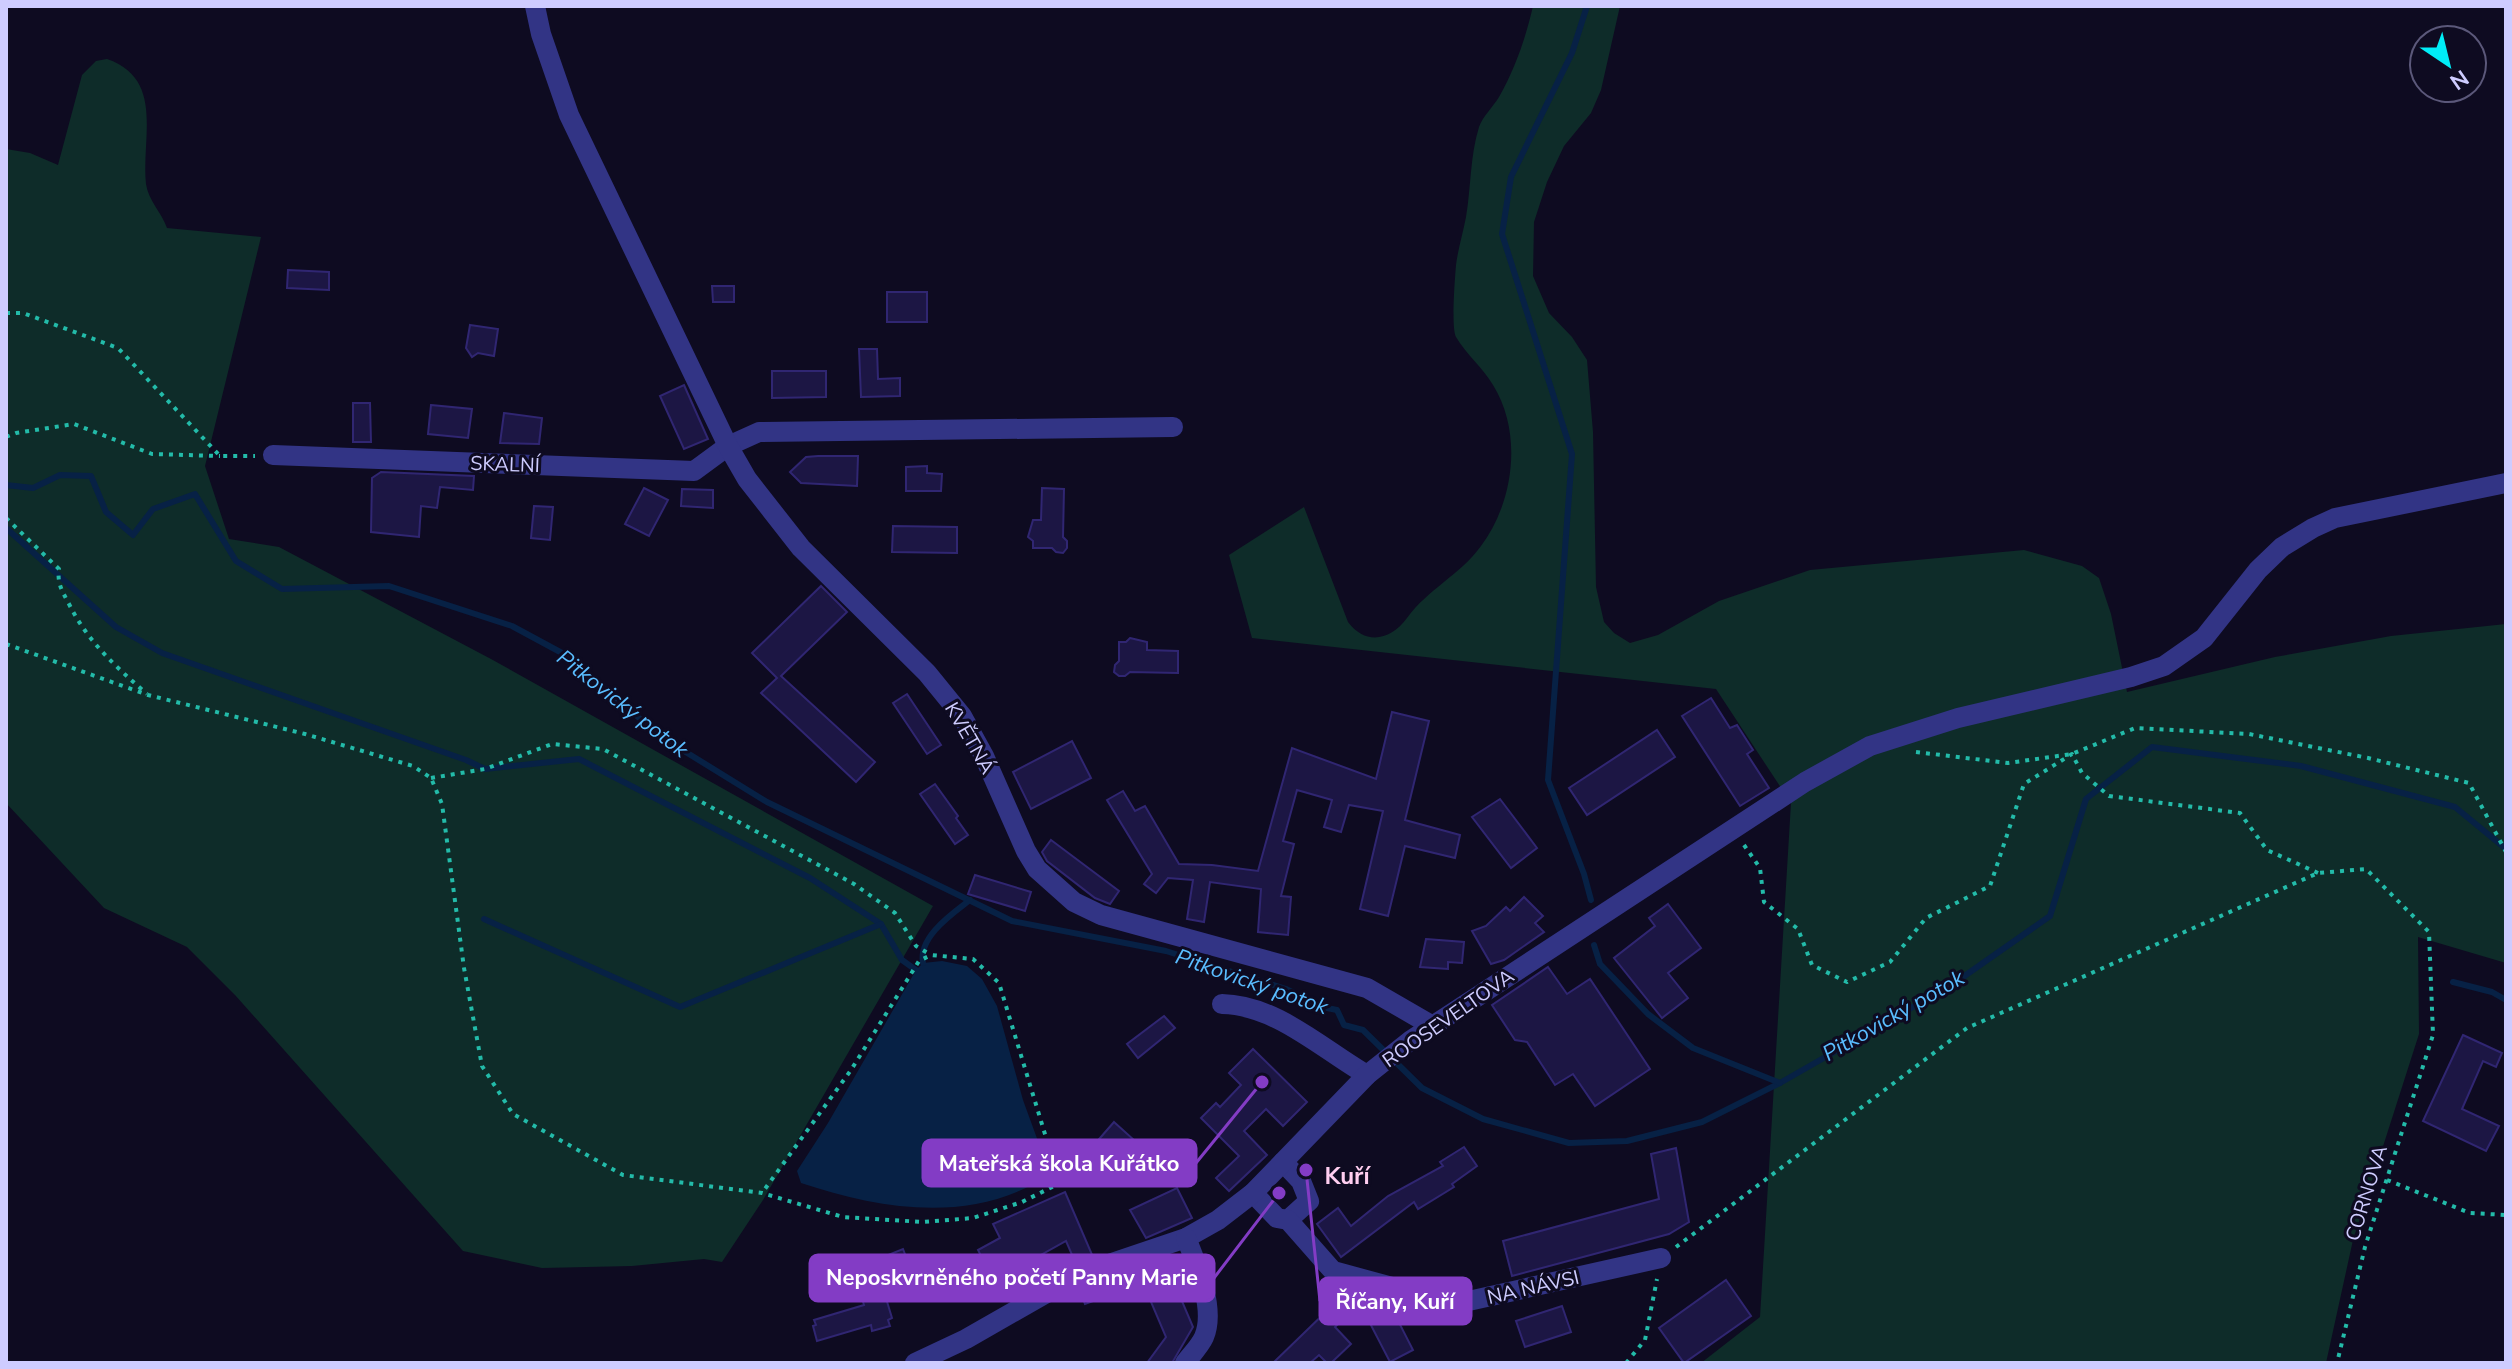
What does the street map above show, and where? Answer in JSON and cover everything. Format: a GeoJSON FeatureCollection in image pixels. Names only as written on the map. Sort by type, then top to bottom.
{"type":"FeatureCollection","features":[{"type":"Feature","properties":{"kind":"street","name":"KVĚTNÁ"},"geometry":{"type":"LineString","coordinates":[[535,6],[541,34],[569,115],[728,446],[747,479],[801,548],[927,673],[962,716],[1037,869],[1074,902],[1101,915],[1367,988],[1431,1025]]}},
{"type":"Feature","properties":{"kind":"street","name":"SKALNÍ"},"geometry":{"type":"LineString","coordinates":[[273,455],[694,471],[728,446],[759,432],[1173,427]]}},
{"type":"Feature","properties":{"kind":"street","name":"ROOSEVELTOVA"},"geometry":{"type":"LineString","coordinates":[[915,1363],[966,1339],[1057,1287],[1109,1264],[1186,1238],[1218,1220],[1253,1193],[1373,1071],[1431,1025],[1805,782],[1870,746],[1958,718],[2131,677],[2164,666],[2192,649],[2214,627],[2247,582],[2269,559],[2313,528],[2358,512],[2506,483]]}},
{"type":"Feature","properties":{"kind":"street"},"geometry":{"type":"LineString","coordinates":[[1222,1004],[1242,1004],[1284,1022],[1373,1071]]}},
{"type":"Feature","properties":{"kind":"street"},"geometry":{"type":"LineString","coordinates":[[1283,1162],[1301,1181],[1309,1201],[1288,1220]]}},
{"type":"Feature","properties":{"kind":"street","name":"NA NÁVSI"},"geometry":{"type":"LineString","coordinates":[[1253,1193],[1277,1218],[1288,1220],[1333,1271],[1455,1304],[1661,1258]]}},
{"type":"Feature","properties":{"kind":"street"},"geometry":{"type":"LineString","coordinates":[[1185,1363],[1205,1336],[1207,1308],[1202,1278],[1186,1238]]}},
{"type":"Feature","properties":{"kind":"path"},"geometry":{"type":"LineString","coordinates":[[6,313],[23,313],[118,348],[220,456]]}},
{"type":"Feature","properties":{"kind":"path"},"geometry":{"type":"LineString","coordinates":[[6,437],[74,424],[152,454],[273,455]]}},
{"type":"Feature","properties":{"kind":"path"},"geometry":{"type":"LineString","coordinates":[[6,518],[59,569],[57,581],[81,628],[105,657],[148,695]]}},
{"type":"Feature","properties":{"kind":"path"},"geometry":{"type":"LineString","coordinates":[[6,644],[148,695],[305,734],[413,766],[431,778],[442,804],[464,968],[482,1066],[513,1114],[623,1175],[762,1193],[843,1217],[923,1222],[973,1218],[1022,1202],[1066,1180],[1055,1167],[999,983],[973,959],[928,956],[916,946],[895,913],[854,884],[603,749],[552,744],[485,769],[431,778]]}},
{"type":"Feature","properties":{"kind":"path"},"geometry":{"type":"LineString","coordinates":[[1733,829],[1760,868],[1764,902],[1798,929],[1812,965],[1847,982],[1890,962],[1926,918],[1990,886],[2024,784],[2072,754],[2135,728],[2249,734],[2368,758],[2469,783],[2506,852]]}},
{"type":"Feature","properties":{"kind":"path"},"geometry":{"type":"LineString","coordinates":[[1916,752],[2008,763],[2072,754]]}},
{"type":"Feature","properties":{"kind":"path"},"geometry":{"type":"LineString","coordinates":[[2072,754],[2082,773],[2109,796],[2240,813],[2267,850],[2318,873]]}},
{"type":"Feature","properties":{"kind":"path","name":"CORNOVA"},"geometry":{"type":"LineString","coordinates":[[2318,873],[2366,869],[2429,932],[2433,1035],[2365,1247],[2337,1363]]}},
{"type":"Feature","properties":{"kind":"path"},"geometry":{"type":"LineString","coordinates":[[1626,1363],[1645,1340],[1661,1258],[1967,1028],[2318,873]]}},
{"type":"Feature","properties":{"kind":"path"},"geometry":{"type":"LineString","coordinates":[[762,1193],[851,1070],[910,972],[928,956]]}},
{"type":"Feature","properties":{"kind":"path"},"geometry":{"type":"LineString","coordinates":[[2387,1180],[2470,1213],[2506,1215]]}},
{"type":"Feature","properties":{"kind":"green space"},"geometry":{"type":"Polygon","coordinates":[[[1533,6],[1620,6],[1601,90],[1591,113],[1564,146],[1547,182],[1534,222],[1533,276],[1549,313],[1572,337],[1587,360],[1593,432],[1596,587],[1604,622],[1614,633],[1630,643],[1658,635],[1719,601],[1810,570],[2024,550],[2082,566],[2099,578],[2111,614],[2127,692],[2275,657],[2391,636],[2506,624],[2506,963],[2418,937],[2419,1034],[2353,1240],[2326,1363],[1701,1363],[1760,1317],[1791,803],[1716,689],[1252,638],[1229,555],[1304,507],[1348,622],[1355,630],[1370,637],[1394,631],[1424,599],[1464,565],[1481,546],[1501,509],[1511,467],[1508,424],[1493,385],[1456,337],[1455,280],[1479,127],[1510,75],[1533,6]]]}},
{"type":"Feature","properties":{"kind":"green space"},"geometry":{"type":"Polygon","coordinates":[[[107,59],[125,68],[144,95],[146,184],[149,196],[167,228],[261,237],[205,466],[229,539],[279,547],[491,659],[933,906],[763,1200],[722,1262],[704,1259],[632,1266],[542,1268],[463,1251],[235,995],[187,947],[104,908],[6,803],[6,149],[30,153],[58,165],[82,75],[96,61],[107,59]]]}},
{"type":"Feature","properties":{"kind":"water"},"geometry":{"type":"Polygon","coordinates":[[[942,961],[967,966],[982,979],[997,1006],[1023,1100],[1050,1174],[1021,1190],[991,1201],[928,1208],[864,1200],[801,1183],[797,1171],[916,970],[923,963],[942,961]]]}},
{"type":"Feature","properties":{"kind":"building"},"geometry":{"type":"Polygon","coordinates":[[[288,270],[329,272],[329,290],[287,288],[288,270]]]}},
{"type":"Feature","properties":{"kind":"building"},"geometry":{"type":"Polygon","coordinates":[[[712,286],[734,286],[734,302],[713,302],[712,286]]]}},
{"type":"Feature","properties":{"kind":"building"},"geometry":{"type":"Polygon","coordinates":[[[887,292],[927,292],[927,322],[887,322],[887,292]]]}},
{"type":"Feature","properties":{"kind":"building"},"geometry":{"type":"Polygon","coordinates":[[[470,325],[498,329],[494,356],[478,353],[472,357],[466,348],[470,325]]]}},
{"type":"Feature","properties":{"kind":"building"},"geometry":{"type":"Polygon","coordinates":[[[859,349],[877,349],[878,379],[900,378],[900,396],[861,397],[859,349]]]}},
{"type":"Feature","properties":{"kind":"building"},"geometry":{"type":"Polygon","coordinates":[[[772,371],[826,371],[826,397],[772,398],[772,371]]]}},
{"type":"Feature","properties":{"kind":"building"},"geometry":{"type":"Polygon","coordinates":[[[684,385],[708,439],[684,449],[660,396],[684,385]]]}},
{"type":"Feature","properties":{"kind":"building"},"geometry":{"type":"Polygon","coordinates":[[[353,403],[370,403],[371,442],[353,442],[353,403]]]}},
{"type":"Feature","properties":{"kind":"building"},"geometry":{"type":"Polygon","coordinates":[[[431,405],[472,409],[468,438],[428,434],[431,405]]]}},
{"type":"Feature","properties":{"kind":"building"},"geometry":{"type":"Polygon","coordinates":[[[504,413],[542,418],[539,444],[500,443],[504,413]]]}},
{"type":"Feature","properties":{"kind":"building"},"geometry":{"type":"Polygon","coordinates":[[[858,456],[857,486],[801,483],[790,472],[806,457],[858,456]]]}},
{"type":"Feature","properties":{"kind":"building"},"geometry":{"type":"Polygon","coordinates":[[[927,466],[927,473],[942,474],[941,491],[906,491],[906,467],[927,466]]]}},
{"type":"Feature","properties":{"kind":"building"},"geometry":{"type":"Polygon","coordinates":[[[381,472],[474,476],[473,490],[440,487],[437,508],[421,506],[419,537],[371,532],[372,478],[381,472]]]}},
{"type":"Feature","properties":{"kind":"building"},"geometry":{"type":"Polygon","coordinates":[[[644,488],[668,500],[649,536],[625,524],[644,488]]]}},
{"type":"Feature","properties":{"kind":"building"},"geometry":{"type":"Polygon","coordinates":[[[1042,488],[1064,489],[1063,537],[1067,548],[1063,553],[1052,548],[1033,548],[1033,541],[1028,537],[1033,520],[1041,520],[1042,488]]]}},
{"type":"Feature","properties":{"kind":"building"},"geometry":{"type":"Polygon","coordinates":[[[682,489],[713,490],[713,508],[681,506],[682,489]]]}},
{"type":"Feature","properties":{"kind":"building"},"geometry":{"type":"Polygon","coordinates":[[[534,506],[553,507],[550,540],[531,538],[534,506]]]}},
{"type":"Feature","properties":{"kind":"building"},"geometry":{"type":"Polygon","coordinates":[[[893,526],[957,527],[957,553],[892,552],[893,526]]]}},
{"type":"Feature","properties":{"kind":"building"},"geometry":{"type":"Polygon","coordinates":[[[821,586],[847,612],[781,676],[875,762],[856,782],[761,693],[777,678],[752,653],[821,586]]]}},
{"type":"Feature","properties":{"kind":"building"},"geometry":{"type":"Polygon","coordinates":[[[1130,638],[1147,642],[1147,650],[1178,651],[1178,673],[1130,672],[1119,676],[1114,672],[1119,661],[1119,642],[1130,638]]]}},
{"type":"Feature","properties":{"kind":"building"},"geometry":{"type":"Polygon","coordinates":[[[907,694],[941,745],[927,754],[893,703],[907,694]]]}},
{"type":"Feature","properties":{"kind":"building"},"geometry":{"type":"Polygon","coordinates":[[[1711,698],[1730,728],[1737,725],[1753,750],[1747,754],[1769,788],[1740,806],[1682,716],[1711,698]]]}},
{"type":"Feature","properties":{"kind":"building"},"geometry":{"type":"Polygon","coordinates":[[[1392,712],[1429,721],[1405,820],[1460,835],[1455,858],[1405,846],[1388,916],[1360,909],[1383,811],[1349,805],[1341,832],[1324,827],[1332,800],[1297,790],[1283,841],[1294,844],[1281,896],[1291,897],[1288,935],[1258,932],[1261,889],[1210,882],[1204,922],[1187,919],[1193,880],[1168,878],[1156,893],[1144,884],[1152,874],[1107,800],[1123,791],[1135,811],[1145,806],[1179,864],[1258,871],[1292,748],[1376,779],[1392,712]]]}},
{"type":"Feature","properties":{"kind":"building"},"geometry":{"type":"Polygon","coordinates":[[[1657,730],[1675,757],[1587,815],[1569,788],[1657,730]]]}},
{"type":"Feature","properties":{"kind":"building"},"geometry":{"type":"Polygon","coordinates":[[[1072,741],[1091,778],[1031,809],[1013,772],[1072,741]]]}},
{"type":"Feature","properties":{"kind":"building"},"geometry":{"type":"Polygon","coordinates":[[[935,784],[968,835],[955,844],[920,794],[935,784]]]}},
{"type":"Feature","properties":{"kind":"building"},"geometry":{"type":"Polygon","coordinates":[[[1500,799],[1537,848],[1511,868],[1472,817],[1500,799]]]}},
{"type":"Feature","properties":{"kind":"building"},"geometry":{"type":"Polygon","coordinates":[[[1051,840],[1119,891],[1110,904],[1095,898],[1047,861],[1042,852],[1051,840]]]}},
{"type":"Feature","properties":{"kind":"building"},"geometry":{"type":"Polygon","coordinates":[[[975,875],[1031,892],[1025,911],[968,894],[975,875]]]}},
{"type":"Feature","properties":{"kind":"building"},"geometry":{"type":"Polygon","coordinates":[[[1524,897],[1543,916],[1535,923],[1544,932],[1504,960],[1491,964],[1472,931],[1486,926],[1506,907],[1510,911],[1524,897]]]}},
{"type":"Feature","properties":{"kind":"building"},"geometry":{"type":"Polygon","coordinates":[[[1668,904],[1701,948],[1668,973],[1688,998],[1662,1018],[1614,958],[1655,926],[1649,918],[1668,904]]]}},
{"type":"Feature","properties":{"kind":"building"},"geometry":{"type":"Polygon","coordinates":[[[1426,939],[1464,942],[1462,963],[1448,962],[1448,969],[1420,967],[1426,939]]]}},
{"type":"Feature","properties":{"kind":"building"},"geometry":{"type":"Polygon","coordinates":[[[1548,967],[1567,994],[1590,979],[1650,1069],[1595,1106],[1573,1074],[1555,1085],[1527,1042],[1515,1040],[1492,1005],[1548,967]]]}},
{"type":"Feature","properties":{"kind":"building"},"geometry":{"type":"Polygon","coordinates":[[[1164,1016],[1175,1028],[1138,1058],[1127,1044],[1164,1016]]]}},
{"type":"Feature","properties":{"kind":"building"},"geometry":{"type":"Polygon","coordinates":[[[2463,1035],[2502,1053],[2496,1067],[2483,1061],[2462,1109],[2499,1126],[2486,1151],[2423,1121],[2463,1035]]]}},
{"type":"Feature","properties":{"kind":"building"},"geometry":{"type":"Polygon","coordinates":[[[1253,1049],[1307,1102],[1283,1126],[1266,1109],[1244,1131],[1267,1155],[1229,1191],[1216,1178],[1239,1156],[1201,1118],[1216,1103],[1220,1107],[1241,1085],[1229,1073],[1253,1049]]]}},
{"type":"Feature","properties":{"kind":"building"},"geometry":{"type":"Polygon","coordinates":[[[1114,1122],[1134,1140],[1101,1178],[1080,1161],[1114,1122]]]}},
{"type":"Feature","properties":{"kind":"building"},"geometry":{"type":"Polygon","coordinates":[[[1464,1147],[1477,1166],[1452,1184],[1454,1187],[1418,1209],[1414,1202],[1341,1257],[1317,1224],[1338,1208],[1351,1226],[1388,1196],[1443,1166],[1440,1162],[1464,1147]]]}},
{"type":"Feature","properties":{"kind":"building"},"geometry":{"type":"Polygon","coordinates":[[[1676,1148],[1689,1222],[1669,1234],[1512,1276],[1503,1241],[1659,1199],[1651,1154],[1676,1148]]]}},
{"type":"Feature","properties":{"kind":"building"},"geometry":{"type":"Polygon","coordinates":[[[1177,1188],[1192,1218],[1146,1238],[1130,1210],[1177,1188]]]}},
{"type":"Feature","properties":{"kind":"building"},"geometry":{"type":"Polygon","coordinates":[[[1065,1192],[1093,1257],[1076,1264],[1066,1241],[994,1281],[978,1250],[1000,1238],[993,1224],[1065,1192]]]}},
{"type":"Feature","properties":{"kind":"building"},"geometry":{"type":"Polygon","coordinates":[[[903,1249],[917,1285],[885,1295],[892,1318],[888,1320],[890,1326],[872,1331],[871,1325],[817,1341],[814,1320],[864,1305],[854,1271],[890,1260],[888,1255],[903,1249]]]}},
{"type":"Feature","properties":{"kind":"building"},"geometry":{"type":"Polygon","coordinates":[[[1164,1259],[1193,1327],[1172,1363],[1147,1363],[1166,1337],[1143,1283],[1085,1304],[1080,1291],[1164,1259]]]}},
{"type":"Feature","properties":{"kind":"building"},"geometry":{"type":"Polygon","coordinates":[[[1726,1280],[1751,1316],[1684,1363],[1659,1328],[1726,1280]]]}},
{"type":"Feature","properties":{"kind":"building"},"geometry":{"type":"Polygon","coordinates":[[[1375,1296],[1387,1299],[1413,1350],[1390,1362],[1360,1304],[1375,1296]]]}},
{"type":"Feature","properties":{"kind":"building"},"geometry":{"type":"Polygon","coordinates":[[[1333,1305],[1345,1317],[1335,1327],[1351,1344],[1331,1363],[1319,1355],[1310,1363],[1273,1363],[1333,1305]]]}},
{"type":"Feature","properties":{"kind":"building"},"geometry":{"type":"Polygon","coordinates":[[[1562,1306],[1571,1332],[1525,1347],[1516,1321],[1562,1306]]]}},
{"type":"Feature","properties":{"kind":"waterway"},"geometry":{"type":"LineString","coordinates":[[1587,6],[1572,53],[1511,177],[1502,234],[1572,454],[1548,780],[1591,900]]}},
{"type":"Feature","properties":{"kind":"waterway","name":"Pitkovický potok"},"geometry":{"type":"LineString","coordinates":[[6,485],[33,488],[60,475],[91,476],[106,512],[133,535],[153,509],[195,494],[236,561],[282,589],[389,586],[512,626],[562,653],[663,738],[767,802],[1012,921],[1166,951],[1286,989],[1322,1007],[1337,1010],[1344,1025],[1363,1030],[1422,1088],[1483,1119],[1569,1143],[1627,1141],[1702,1122],[1780,1083],[1953,984],[2050,916],[2086,799],[2152,747],[2301,766],[2455,807],[2506,849]]}},
{"type":"Feature","properties":{"kind":"waterway"},"geometry":{"type":"LineString","coordinates":[[6,528],[116,627],[162,653],[485,769],[579,759],[810,878],[881,924],[902,960],[916,970]]}},
{"type":"Feature","properties":{"kind":"waterway"},"geometry":{"type":"LineString","coordinates":[[923,963],[923,953],[931,935],[970,900]]}},
{"type":"Feature","properties":{"kind":"waterway"},"geometry":{"type":"LineString","coordinates":[[484,919],[680,1007],[881,924]]}},
{"type":"Feature","properties":{"kind":"waterway"},"geometry":{"type":"LineString","coordinates":[[1594,945],[1600,964],[1648,1014],[1693,1048],[1780,1083]]}},
{"type":"Feature","properties":{"kind":"waterway"},"geometry":{"type":"LineString","coordinates":[[2453,982],[2492,992],[2506,1000]]}},
{"type":"Feature","properties":{"kind":"place","name":"Mateřská škola Kuřátko"},"geometry":{"type":"Point","coordinates":[1262,1082]}},
{"type":"Feature","properties":{"kind":"place","name":"Říčany, Kuří"},"geometry":{"type":"Point","coordinates":[1306,1170]}},
{"type":"Feature","properties":{"kind":"place","name":"Neposkvrněného početí Panny Marie"},"geometry":{"type":"Point","coordinates":[1279,1193]}},
{"type":"Feature","properties":{"kind":"district","name":"Kuří"},"geometry":{"type":"Point","coordinates":[1347,1176]}}]}
